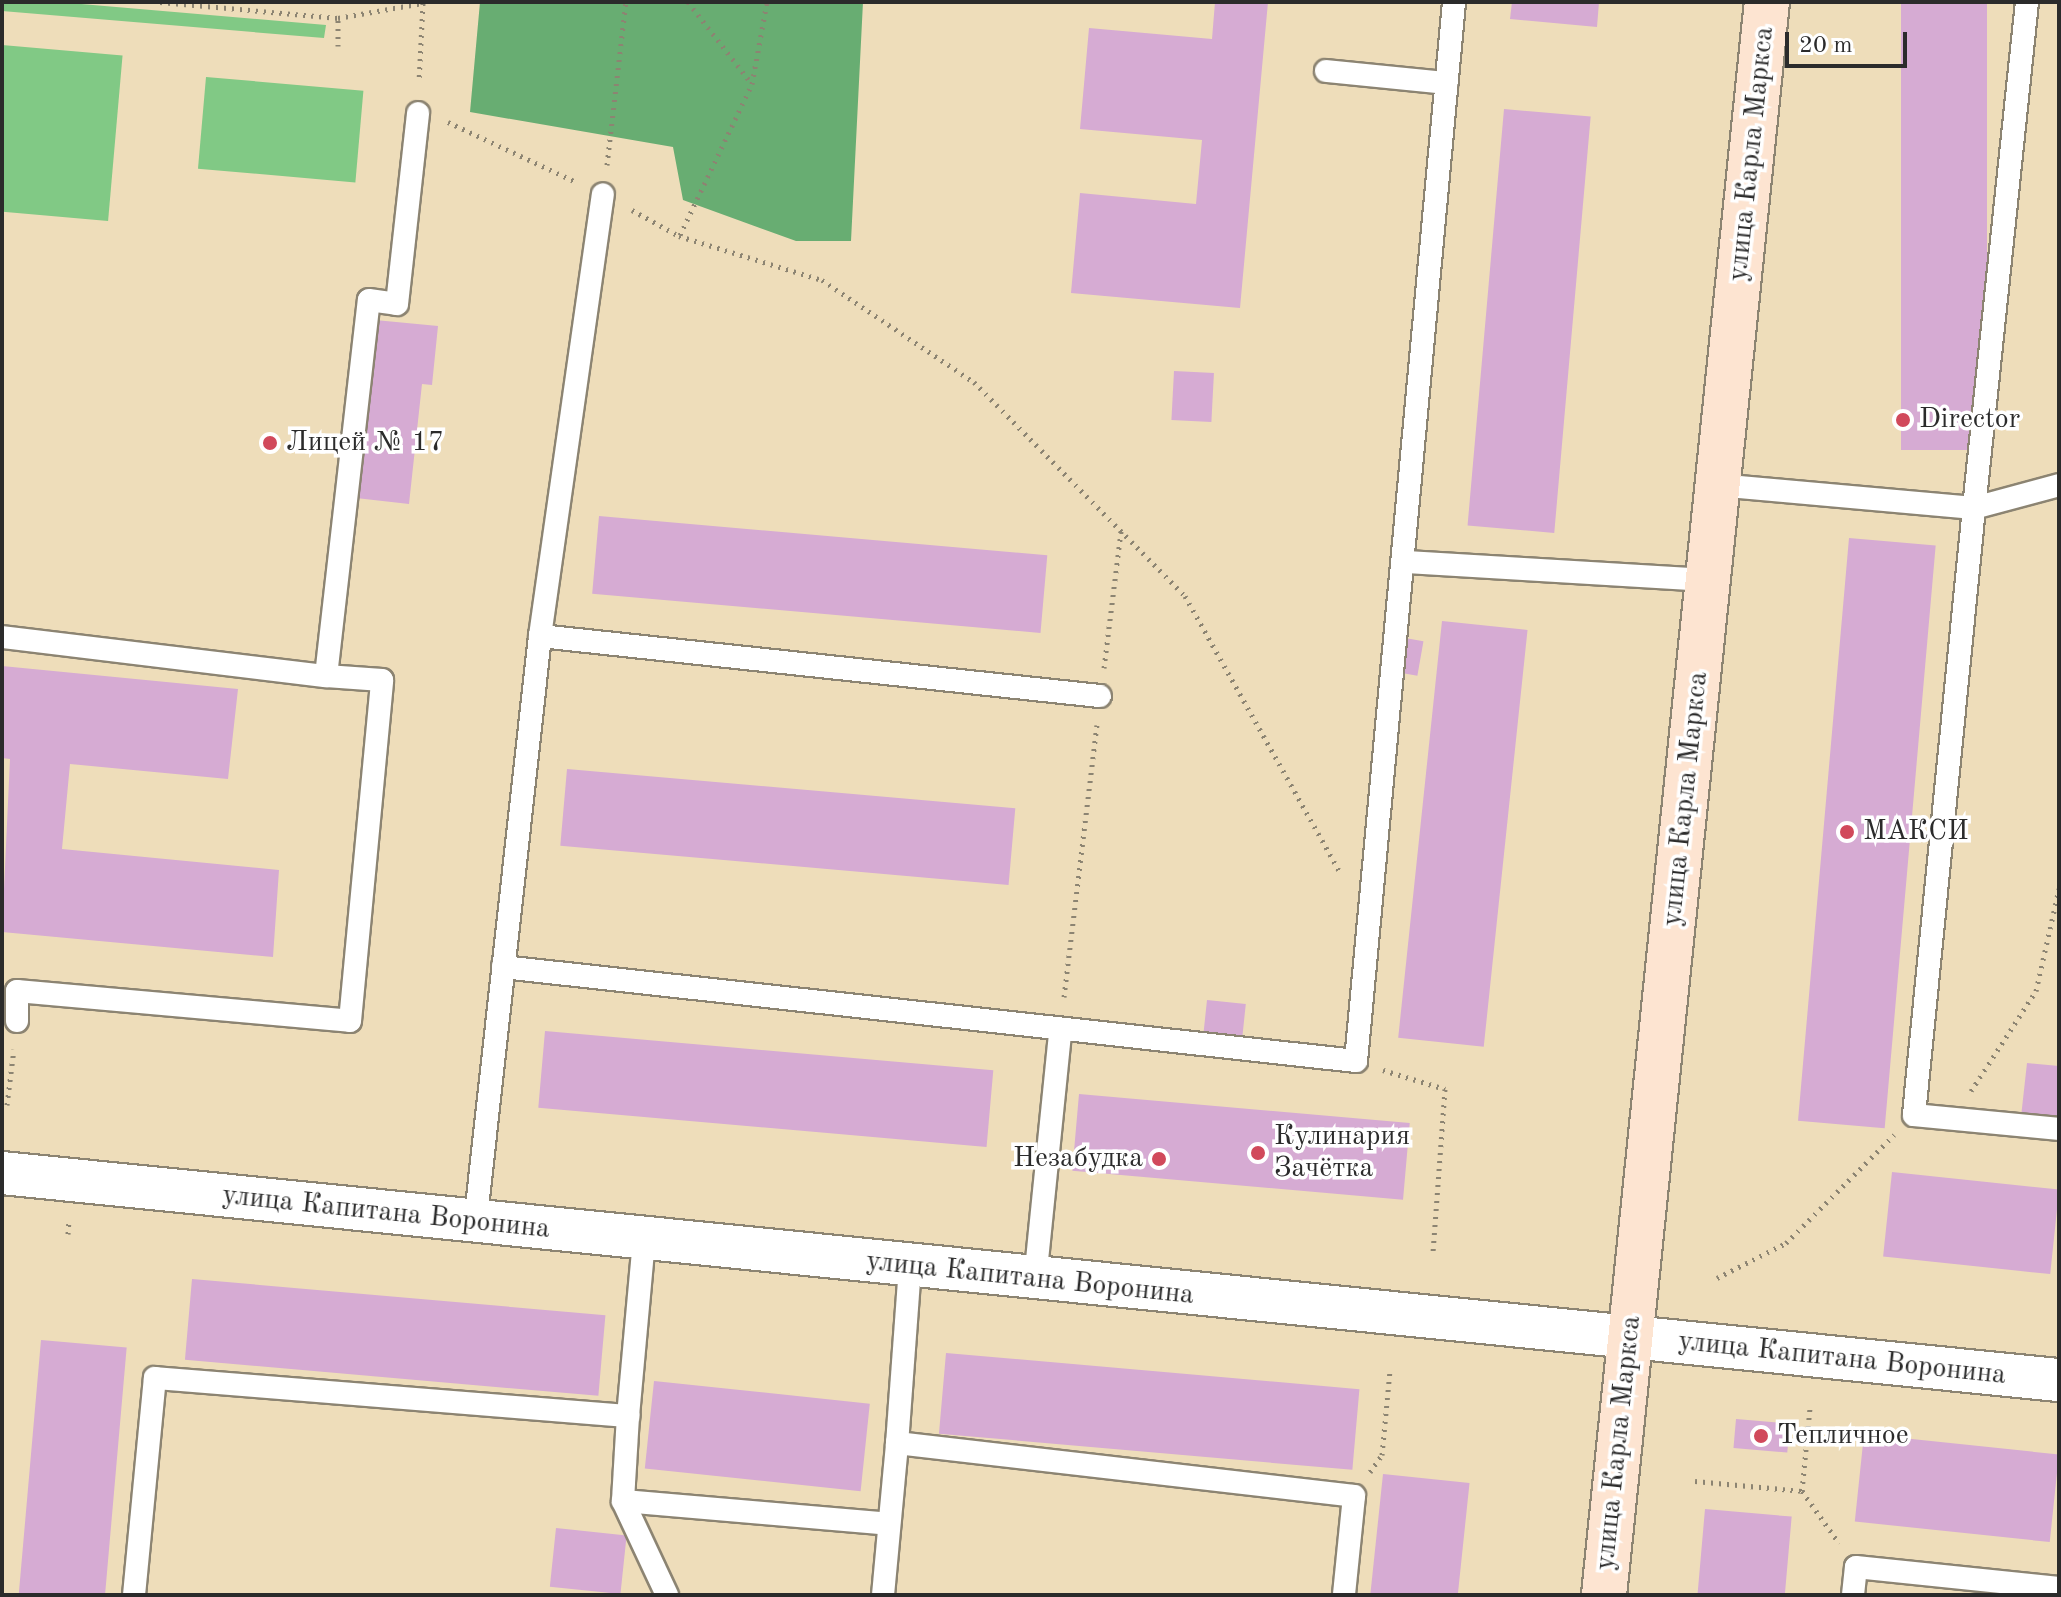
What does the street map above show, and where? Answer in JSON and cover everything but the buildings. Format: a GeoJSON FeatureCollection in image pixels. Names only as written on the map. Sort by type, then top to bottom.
{"type":"FeatureCollection","features":[{"type":"Feature","properties":{"kind":"street","name":"улица Карла Маркса"},"geometry":{"type":"LineString","coordinates":[[1604,1595],[1767,2]]}},
{"type":"Feature","properties":{"kind":"street","name":"улица Капитана Воронина"},"geometry":{"type":"LineString","coordinates":[[3,1180],[2059,1380]]}},
{"type":"Feature","properties":{"kind":"lane"},"geometry":{"type":"LineString","coordinates":[[503,967],[1060,1032],[1356,1061],[1405,562],[1454,2]]}},
{"type":"Feature","properties":{"kind":"lane"},"geometry":{"type":"LineString","coordinates":[[2027,2],[1914,1115],[2059,1129]]}},
{"type":"Feature","properties":{"kind":"lane"},"geometry":{"type":"LineString","coordinates":[[1326,71],[1446,83]]}},
{"type":"Feature","properties":{"kind":"lane"},"geometry":{"type":"LineString","coordinates":[[326,676],[369,300],[397,304],[418,113]]}},
{"type":"Feature","properties":{"kind":"lane"},"geometry":{"type":"LineString","coordinates":[[475,1225],[540,636],[603,194]]}},
{"type":"Feature","properties":{"kind":"lane"},"geometry":{"type":"LineString","coordinates":[[1717,485],[1974,508],[2059,485]]}},
{"type":"Feature","properties":{"kind":"lane"},"geometry":{"type":"LineString","coordinates":[[1405,562],[1708,580]]}},
{"type":"Feature","properties":{"kind":"lane"},"geometry":{"type":"LineString","coordinates":[[540,636],[1100,696]]}},
{"type":"Feature","properties":{"kind":"lane"},"geometry":{"type":"LineString","coordinates":[[2,637],[382,680],[350,1021],[9,990],[17,1021]]}},
{"type":"Feature","properties":{"kind":"lane"},"geometry":{"type":"LineString","coordinates":[[1035,1280],[1060,1032]]}},
{"type":"Feature","properties":{"kind":"lane"},"geometry":{"type":"LineString","coordinates":[[644,1241],[623,1501],[667,1595]]}},
{"type":"Feature","properties":{"kind":"lane"},"geometry":{"type":"LineString","coordinates":[[883,1595],[910,1267]]}},
{"type":"Feature","properties":{"kind":"lane"},"geometry":{"type":"LineString","coordinates":[[134,1595],[155,1378],[628,1416]]}},
{"type":"Feature","properties":{"kind":"lane"},"geometry":{"type":"LineString","coordinates":[[897,1443],[1354,1496],[1344,1595]]}},
{"type":"Feature","properties":{"kind":"lane"},"geometry":{"type":"LineString","coordinates":[[623,1501],[889,1524]]}},
{"type":"Feature","properties":{"kind":"lane"},"geometry":{"type":"LineString","coordinates":[[1853,1595],[1856,1567],[2059,1588]]}},
{"type":"Feature","properties":{"kind":"path"},"geometry":{"type":"LineString","coordinates":[[160,2],[338,18],[423,3],[418,113],[603,194],[679,236],[822,280],[974,382],[1185,596],[1369,923]]}},
{"type":"Feature","properties":{"kind":"path"},"geometry":{"type":"LineString","coordinates":[[271,11],[272,2]]}},
{"type":"Feature","properties":{"kind":"path"},"geometry":{"type":"LineString","coordinates":[[603,194],[626,2]]}},
{"type":"Feature","properties":{"kind":"path"},"geometry":{"type":"LineString","coordinates":[[688,2],[752,84]]}},
{"type":"Feature","properties":{"kind":"path"},"geometry":{"type":"LineString","coordinates":[[679,236],[752,84],[767,2]]}},
{"type":"Feature","properties":{"kind":"path"},"geometry":{"type":"LineString","coordinates":[[338,18],[338,46]]}},
{"type":"Feature","properties":{"kind":"path"},"geometry":{"type":"LineString","coordinates":[[1060,1032],[1121,530]]}},
{"type":"Feature","properties":{"kind":"path"},"geometry":{"type":"LineString","coordinates":[[1953,1119],[2036,991],[2059,889]]}},
{"type":"Feature","properties":{"kind":"path"},"geometry":{"type":"LineString","coordinates":[[7,1105],[17,1021]]}},
{"type":"Feature","properties":{"kind":"path"},"geometry":{"type":"LineString","coordinates":[[1356,1061],[1445,1089],[1433,1254]]}},
{"type":"Feature","properties":{"kind":"path"},"geometry":{"type":"LineString","coordinates":[[1717,1278],[1786,1243],[1914,1115]]}},
{"type":"Feature","properties":{"kind":"path"},"geometry":{"type":"LineString","coordinates":[[1354,1496],[1382,1455],[1390,1371]]}},
{"type":"Feature","properties":{"kind":"path"},"geometry":{"type":"LineString","coordinates":[[1810,1408],[1802,1491],[1856,1567]]}},
{"type":"Feature","properties":{"kind":"path"},"geometry":{"type":"LineString","coordinates":[[1695,1481],[1802,1491]]}},
{"type":"Feature","properties":{"kind":"green space"},"geometry":{"type":"Polygon","coordinates":[[[2,2],[58,2],[326,25],[324,38],[2,11],[2,2]]]}},
{"type":"Feature","properties":{"kind":"green space"},"geometry":{"type":"Polygon","coordinates":[[[480,2],[863,2],[851,241],[796,241],[683,200],[673,147],[470,112],[480,2]]]}},
{"type":"Feature","properties":{"kind":"green space"},"geometry":{"type":"Polygon","coordinates":[[[2,45],[123,56],[108,221],[2,212],[2,45]]]}},
{"type":"Feature","properties":{"kind":"green space"},"geometry":{"type":"Polygon","coordinates":[[[206,77],[363,91],[355,182],[198,169],[206,77]]]}},
{"type":"Feature","properties":{"kind":"place","name":"Director"},"geometry":{"type":"Point","coordinates":[1903,420]}},
{"type":"Feature","properties":{"kind":"place","name":"Лицей № 17"},"geometry":{"type":"Point","coordinates":[270,443]}},
{"type":"Feature","properties":{"kind":"place","name":"МАКСИ"},"geometry":{"type":"Point","coordinates":[1847,832]}},
{"type":"Feature","properties":{"kind":"place","name":"Кулинария Зачётка"},"geometry":{"type":"Point","coordinates":[1258,1153]}},
{"type":"Feature","properties":{"kind":"place","name":"Незабудка"},"geometry":{"type":"Point","coordinates":[1159,1159]}},
{"type":"Feature","properties":{"kind":"place","name":"Тепличное"},"geometry":{"type":"Point","coordinates":[1761,1436]}}]}
